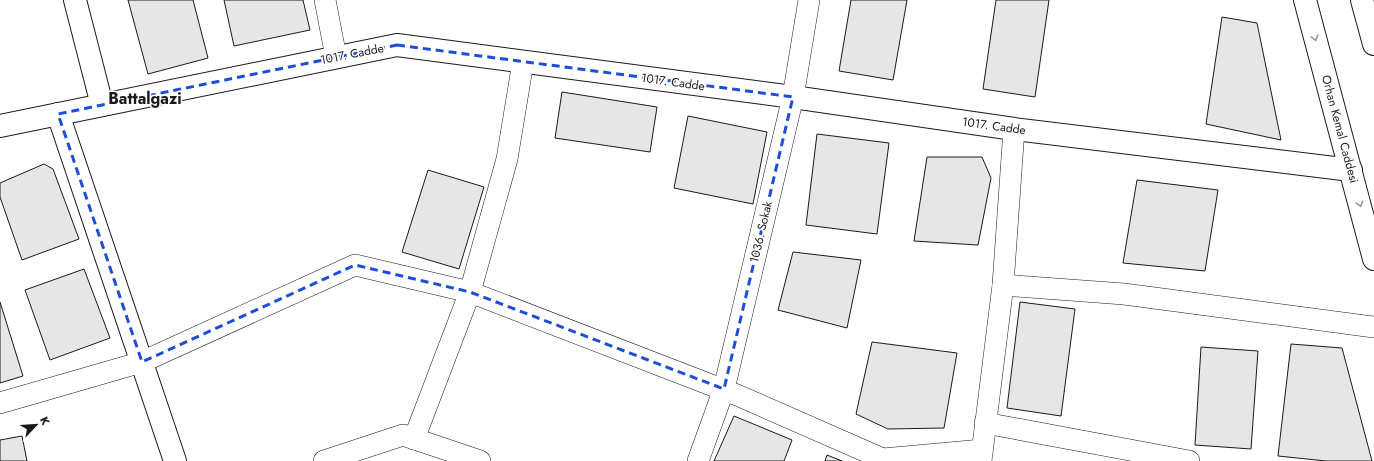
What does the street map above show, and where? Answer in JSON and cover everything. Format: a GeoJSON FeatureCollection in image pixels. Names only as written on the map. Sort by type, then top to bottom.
{"type":"FeatureCollection","features":[{"type":"Feature","properties":{"kind":"street"},"geometry":{"type":"LineString","coordinates":[[75,0],[102,105]]}},
{"type":"Feature","properties":{"kind":"street"},"geometry":{"type":"LineString","coordinates":[[325,0],[336,57]]}},
{"type":"Feature","properties":{"kind":"street","name":"1036. Sokak"},"geometry":{"type":"LineString","coordinates":[[698,461],[724,389],[793,97],[809,0]]}},
{"type":"Feature","properties":{"kind":"street","name":"Orhan Kemal Caddesi"},"geometry":{"type":"LineString","coordinates":[[1305,0],[1374,259]]}},
{"type":"Feature","properties":{"kind":"street"},"geometry":{"type":"LineString","coordinates":[[1363,0],[1374,44]]}},
{"type":"Feature","properties":{"kind":"street","name":"1017. Cadde"},"geometry":{"type":"LineString","coordinates":[[0,126],[397,45],[793,97],[1014,129],[1351,170]]}},
{"type":"Feature","properties":{"kind":"street"},"geometry":{"type":"LineString","coordinates":[[414,439],[470,292],[507,159],[523,62]]}},
{"type":"Feature","properties":{"kind":"street"},"geometry":{"type":"LineString","coordinates":[[58,114],[176,461]]}},
{"type":"Feature","properties":{"kind":"street"},"geometry":{"type":"LineString","coordinates":[[0,403],[142,362],[355,265],[470,292],[724,389],[883,459],[981,456],[1003,285],[1014,129]]}},
{"type":"Feature","properties":{"kind":"street"},"geometry":{"type":"LineString","coordinates":[[1003,285],[1124,294],[1374,327]]}},
{"type":"Feature","properties":{"kind":"street"},"geometry":{"type":"LineString","coordinates":[[985,424],[1189,461]]}},
{"type":"Feature","properties":{"kind":"street"},"geometry":{"type":"LineString","coordinates":[[324,461],[403,435],[480,461]]}},
{"type":"Feature","properties":{"kind":"highlighted area"},"geometry":{"type":"Polygon","coordinates":[[[397,45],[793,97],[724,389],[470,292],[355,265],[142,362],[58,114],[397,45]]]}},
{"type":"Feature","properties":{"kind":"building"},"geometry":{"type":"Polygon","coordinates":[[[128,0],[193,0],[208,58],[148,74],[128,0]]]}},
{"type":"Feature","properties":{"kind":"building"},"geometry":{"type":"Polygon","coordinates":[[[224,0],[303,0],[310,30],[234,46],[224,0]]]}},
{"type":"Feature","properties":{"kind":"building"},"geometry":{"type":"Polygon","coordinates":[[[851,0],[907,0],[893,80],[839,71],[851,0]]]}},
{"type":"Feature","properties":{"kind":"building"},"geometry":{"type":"Polygon","coordinates":[[[996,0],[1049,0],[1035,97],[983,89],[996,0]]]}},
{"type":"Feature","properties":{"kind":"building"},"geometry":{"type":"Polygon","coordinates":[[[1222,17],[1257,23],[1281,140],[1206,124],[1222,17]]]}},
{"type":"Feature","properties":{"kind":"building"},"geometry":{"type":"Polygon","coordinates":[[[562,92],[657,107],[650,152],[555,138],[562,92]]]}},
{"type":"Feature","properties":{"kind":"building"},"geometry":{"type":"Polygon","coordinates":[[[688,116],[767,132],[753,204],[674,188],[688,116]]]}},
{"type":"Feature","properties":{"kind":"building"},"geometry":{"type":"Polygon","coordinates":[[[817,134],[889,143],[877,234],[806,225],[817,134]]]}},
{"type":"Feature","properties":{"kind":"building"},"geometry":{"type":"Polygon","coordinates":[[[927,157],[982,157],[991,178],[978,245],[914,241],[927,157]]]}},
{"type":"Feature","properties":{"kind":"building"},"geometry":{"type":"Polygon","coordinates":[[[44,164],[53,169],[79,239],[22,260],[0,197],[0,183],[44,164]]]}},
{"type":"Feature","properties":{"kind":"building"},"geometry":{"type":"Polygon","coordinates":[[[428,170],[484,187],[459,269],[402,252],[428,170]]]}},
{"type":"Feature","properties":{"kind":"building"},"geometry":{"type":"Polygon","coordinates":[[[1137,180],[1218,190],[1205,271],[1123,263],[1137,180]]]}},
{"type":"Feature","properties":{"kind":"building"},"geometry":{"type":"Polygon","coordinates":[[[793,252],[861,260],[847,328],[778,310],[793,252]]]}},
{"type":"Feature","properties":{"kind":"building"},"geometry":{"type":"Polygon","coordinates":[[[84,269],[110,338],[50,360],[25,290],[84,269]]]}},
{"type":"Feature","properties":{"kind":"building"},"geometry":{"type":"Polygon","coordinates":[[[0,302],[23,376],[0,383],[0,302]]]}},
{"type":"Feature","properties":{"kind":"building"},"geometry":{"type":"Polygon","coordinates":[[[1020,302],[1075,309],[1061,416],[1007,408],[1020,302]]]}},
{"type":"Feature","properties":{"kind":"building"},"geometry":{"type":"Polygon","coordinates":[[[872,342],[957,353],[944,428],[888,429],[856,414],[872,342]]]}},
{"type":"Feature","properties":{"kind":"building"},"geometry":{"type":"Polygon","coordinates":[[[1291,344],[1342,348],[1372,461],[1326,461],[1278,456],[1291,344]]]}},
{"type":"Feature","properties":{"kind":"building"},"geometry":{"type":"Polygon","coordinates":[[[1201,347],[1258,351],[1251,449],[1195,445],[1201,347]]]}},
{"type":"Feature","properties":{"kind":"building"},"geometry":{"type":"Polygon","coordinates":[[[734,416],[792,440],[784,461],[714,461],[734,416]]]}},
{"type":"Feature","properties":{"kind":"building"},"geometry":{"type":"Polygon","coordinates":[[[22,436],[27,461],[0,461],[0,440],[22,436]]]}},
{"type":"Feature","properties":{"kind":"building"},"geometry":{"type":"Polygon","coordinates":[[[827,455],[842,461],[825,461],[827,455]]]}},
{"type":"Feature","properties":{"kind":"district","name":"Battalgazi"},"geometry":{"type":"Point","coordinates":[145,98]}}]}
